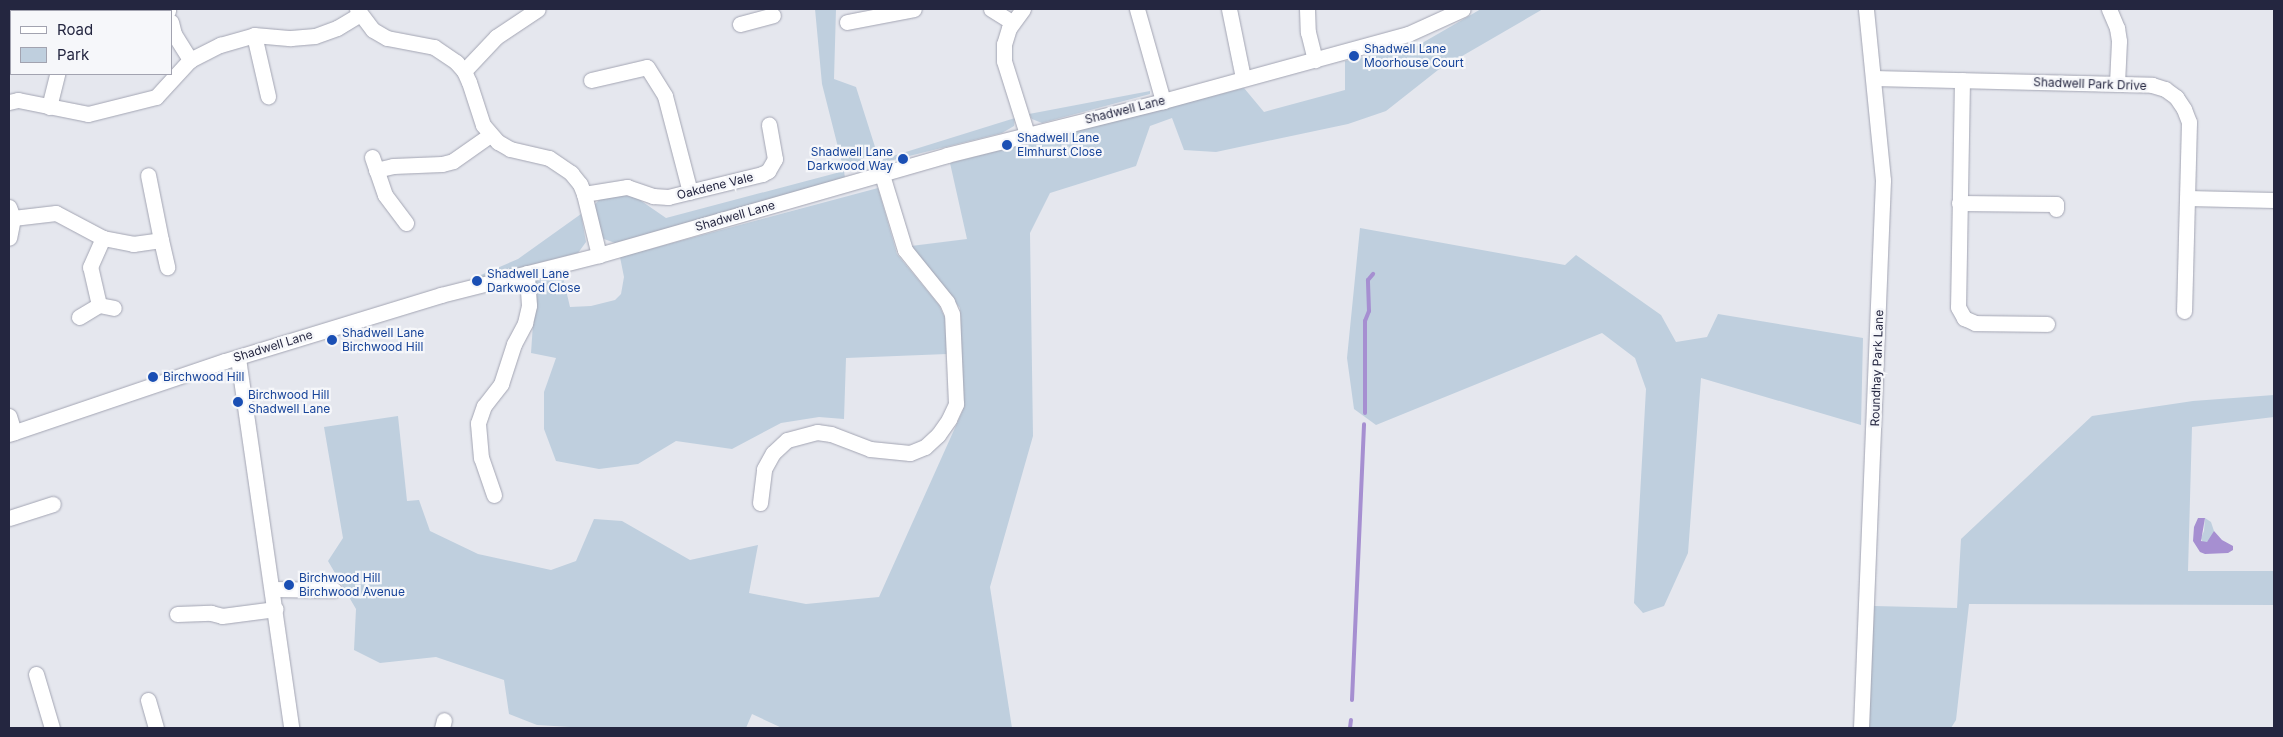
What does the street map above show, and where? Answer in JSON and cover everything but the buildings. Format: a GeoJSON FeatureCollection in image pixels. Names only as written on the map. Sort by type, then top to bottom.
{"type":"FeatureCollection","features":[{"type":"Feature","properties":{"kind":"street"},"geometry":{"type":"LineString","coordinates":[[464,71],[496,37],[538,9]]}},
{"type":"Feature","properties":{"kind":"street"},"geometry":{"type":"LineString","coordinates":[[847,22],[914,9]]}},
{"type":"Feature","properties":{"kind":"street"},"geometry":{"type":"LineString","coordinates":[[991,9],[1012,22]]}},
{"type":"Feature","properties":{"kind":"street"},"geometry":{"type":"LineString","coordinates":[[1024,9],[1012,22],[1004,44],[1004,61],[1027,134]]}},
{"type":"Feature","properties":{"kind":"street"},"geometry":{"type":"LineString","coordinates":[[1137,9],[1163,101]]}},
{"type":"Feature","properties":{"kind":"street"},"geometry":{"type":"LineString","coordinates":[[1229,9],[1243,78]]}},
{"type":"Feature","properties":{"kind":"street"},"geometry":{"type":"LineString","coordinates":[[1307,9],[1308,32],[1315,60]]}},
{"type":"Feature","properties":{"kind":"street","name":"Shadwell Lane"},"geometry":{"type":"LineString","coordinates":[[11,433],[238,358],[442,296],[882,175],[947,154],[1163,101],[1408,34],[1463,9]]}},
{"type":"Feature","properties":{"kind":"street","name":"Roundhay Park Lane"},"geometry":{"type":"LineString","coordinates":[[1861,728],[1883,180],[1866,9]]}},
{"type":"Feature","properties":{"kind":"street"},"geometry":{"type":"LineString","coordinates":[[2109,9],[2117,28],[2117,84]]}},
{"type":"Feature","properties":{"kind":"street"},"geometry":{"type":"LineString","coordinates":[[9,102],[18,100],[88,114],[156,97],[190,60],[220,44],[254,36],[291,38],[314,36],[337,28],[358,12],[373,30],[387,38],[434,48],[445,53],[464,71],[478,114],[490,135],[510,149],[548,158],[561,164],[580,184],[599,254]]}},
{"type":"Feature","properties":{"kind":"street"},"geometry":{"type":"LineString","coordinates":[[740,24],[764,14]]}},
{"type":"Feature","properties":{"kind":"street"},"geometry":{"type":"LineString","coordinates":[[172,26],[174,34],[190,60]]}},
{"type":"Feature","properties":{"kind":"street"},"geometry":{"type":"LineString","coordinates":[[254,36],[268,96]]}},
{"type":"Feature","properties":{"kind":"street"},"geometry":{"type":"LineString","coordinates":[[591,80],[647,67],[665,96],[690,192]]}},
{"type":"Feature","properties":{"kind":"street"},"geometry":{"type":"LineString","coordinates":[[49,107],[57,75]]}},
{"type":"Feature","properties":{"kind":"street","name":"Shadwell Park Drive"},"geometry":{"type":"LineString","coordinates":[[1873,78],[2152,85],[2165,89],[2176,98],[2184,109],[2189,122],[2184,311]]}},
{"type":"Feature","properties":{"kind":"street"},"geometry":{"type":"LineString","coordinates":[[1962,80],[1957,301],[1960,313],[1964,318],[1975,323],[2047,323]]}},
{"type":"Feature","properties":{"kind":"street","name":"Oakdene Vale"},"geometry":{"type":"LineString","coordinates":[[584,194],[627,187],[656,196],[668,197],[756,176],[768,171],[775,159],[776,152],[770,125]]}},
{"type":"Feature","properties":{"kind":"street"},"geometry":{"type":"LineString","coordinates":[[406,223],[384,195],[374,164],[392,166],[442,164],[453,161],[490,135]]}},
{"type":"Feature","properties":{"kind":"street"},"geometry":{"type":"LineString","coordinates":[[148,175],[167,267]]}},
{"type":"Feature","properties":{"kind":"street"},"geometry":{"type":"LineString","coordinates":[[760,503],[764,469],[773,453],[787,440],[817,432],[831,434],[870,449],[910,453],[925,446],[938,435],[949,420],[956,404],[952,314],[947,302],[905,250],[882,175]]}},
{"type":"Feature","properties":{"kind":"street"},"geometry":{"type":"LineString","coordinates":[[2187,198],[2274,200]]}},
{"type":"Feature","properties":{"kind":"street"},"geometry":{"type":"LineString","coordinates":[[1959,203],[2056,204],[2056,209]]}},
{"type":"Feature","properties":{"kind":"street"},"geometry":{"type":"LineString","coordinates":[[9,238],[11,212],[56,213],[103,238],[133,244],[161,240]]}},
{"type":"Feature","properties":{"kind":"street"},"geometry":{"type":"LineString","coordinates":[[98,304],[90,267],[103,238]]}},
{"type":"Feature","properties":{"kind":"street"},"geometry":{"type":"LineString","coordinates":[[494,495],[481,458],[478,423],[484,406],[501,384],[514,344],[525,323],[529,305],[527,273]]}},
{"type":"Feature","properties":{"kind":"street"},"geometry":{"type":"LineString","coordinates":[[78,317],[98,304],[114,308]]}},
{"type":"Feature","properties":{"kind":"street"},"geometry":{"type":"LineString","coordinates":[[238,358],[276,609],[291,728]]}},
{"type":"Feature","properties":{"kind":"street"},"geometry":{"type":"LineString","coordinates":[[9,416],[11,433]]}},
{"type":"Feature","properties":{"kind":"street"},"geometry":{"type":"LineString","coordinates":[[9,518],[53,504]]}},
{"type":"Feature","properties":{"kind":"street"},"geometry":{"type":"LineString","coordinates":[[273,589],[334,590]]}},
{"type":"Feature","properties":{"kind":"street"},"geometry":{"type":"LineString","coordinates":[[183,618],[211,613],[222,616],[276,609]]}},
{"type":"Feature","properties":{"kind":"street"},"geometry":{"type":"LineString","coordinates":[[36,674],[52,728]]}},
{"type":"Feature","properties":{"kind":"street"},"geometry":{"type":"LineString","coordinates":[[148,700],[156,728]]}},
{"type":"Feature","properties":{"kind":"green space"},"geometry":{"type":"Polygon","coordinates":[[[815,9],[836,9],[834,79],[856,87],[876,150],[844,171],[822,84],[815,9]]]}},
{"type":"Feature","properties":{"kind":"green space"},"geometry":{"type":"Polygon","coordinates":[[[1481,9],[1543,9],[1438,70],[1386,111],[1348,124],[1216,152],[1184,150],[1172,118],[1150,126],[1136,166],[1050,193],[1030,233],[1033,436],[990,587],[1012,728],[782,728],[752,714],[746,728],[587,728],[537,725],[509,714],[504,680],[436,657],[380,663],[354,650],[356,609],[328,561],[343,538],[324,427],[398,416],[407,501],[419,500],[430,531],[478,554],[551,570],[576,561],[594,519],[622,521],[690,560],[758,545],[749,593],[806,604],[879,597],[963,410],[960,308],[911,246],[967,239],[950,163],[1244,88],[1264,112],[1345,90],[1345,61],[1417,46],[1481,9]]]}},
{"type":"Feature","properties":{"kind":"green space"},"geometry":{"type":"Polygon","coordinates":[[[1150,91],[1150,94],[1042,123],[1032,119],[1029,114],[1150,91]]]}},
{"type":"Feature","properties":{"kind":"green space"},"geometry":{"type":"Polygon","coordinates":[[[1015,118],[1014,126],[1002,133],[881,163],[880,160],[1015,118]]]}},
{"type":"Feature","properties":{"kind":"green space"},"geometry":{"type":"Polygon","coordinates":[[[844,171],[845,178],[615,243],[604,239],[600,234],[593,206],[600,199],[622,194],[637,198],[666,218],[844,171]]]}},
{"type":"Feature","properties":{"kind":"green space"},"geometry":{"type":"Polygon","coordinates":[[[878,188],[897,254],[939,305],[945,318],[947,354],[846,358],[844,419],[819,417],[781,423],[732,449],[676,441],[638,464],[599,469],[556,461],[544,429],[544,392],[556,358],[531,353],[536,280],[562,273],[570,307],[591,306],[615,300],[621,294],[624,277],[620,257],[878,188]]]}},
{"type":"Feature","properties":{"kind":"green space"},"geometry":{"type":"Polygon","coordinates":[[[581,214],[586,242],[578,253],[467,281],[518,259],[581,214]]]}},
{"type":"Feature","properties":{"kind":"green space"},"geometry":{"type":"Polygon","coordinates":[[[1360,228],[1565,265],[1576,255],[1661,315],[1676,342],[1707,337],[1718,314],[1863,338],[1861,425],[1701,378],[1688,553],[1664,606],[1643,613],[1634,603],[1646,389],[1635,358],[1602,333],[1376,425],[1354,409],[1347,358],[1360,228]]]}},
{"type":"Feature","properties":{"kind":"green space"},"geometry":{"type":"Polygon","coordinates":[[[2274,395],[2274,417],[2192,427],[2188,571],[2274,571],[2274,605],[1969,604],[1956,720],[1951,728],[1869,728],[1874,606],[1957,608],[1961,539],[2092,416],[2193,401],[2274,395]]]}},
{"type":"Feature","properties":{"kind":"green space"},"geometry":{"type":"Polygon","coordinates":[[[2205,518],[2211,522],[2214,531],[2213,537],[2203,543],[2201,538],[2204,531],[2205,518]]]}},
{"type":"Feature","properties":{"kind":"shaded area"},"geometry":{"type":"Polygon","coordinates":[[[2198,518],[2205,518],[2201,541],[2207,542],[2214,531],[2222,540],[2233,546],[2233,550],[2228,553],[2205,554],[2200,552],[2193,541],[2194,527],[2198,518]]]}},
{"type":"Feature","properties":{"kind":"waterway"},"geometry":{"type":"LineString","coordinates":[[1365,413],[1365,321],[1369,311],[1368,280],[1373,274]]}},
{"type":"Feature","properties":{"kind":"waterway"},"geometry":{"type":"LineString","coordinates":[[1352,700],[1364,424]]}},
{"type":"Feature","properties":{"kind":"waterway"},"geometry":{"type":"LineString","coordinates":[[1350,728],[1351,720]]}},
{"type":"Feature","properties":{"kind":"place","name":"Shadwell Lane Moorhouse Court"},"geometry":{"type":"Point","coordinates":[1354,56]}},
{"type":"Feature","properties":{"kind":"place","name":"Shadwell Lane Elmhurst Close"},"geometry":{"type":"Point","coordinates":[1007,145]}},
{"type":"Feature","properties":{"kind":"place","name":"Shadwell Lane Darkwood Way"},"geometry":{"type":"Point","coordinates":[903,159]}},
{"type":"Feature","properties":{"kind":"place","name":"Shadwell Lane Darkwood Close"},"geometry":{"type":"Point","coordinates":[477,281]}},
{"type":"Feature","properties":{"kind":"place","name":"Shadwell Lane Birchwood Hill"},"geometry":{"type":"Point","coordinates":[332,340]}},
{"type":"Feature","properties":{"kind":"place","name":"Birchwood Hill"},"geometry":{"type":"Point","coordinates":[153,377]}},
{"type":"Feature","properties":{"kind":"place","name":"Birchwood Hill Shadwell Lane"},"geometry":{"type":"Point","coordinates":[238,402]}},
{"type":"Feature","properties":{"kind":"place","name":"Birchwood Hill Birchwood Avenue"},"geometry":{"type":"Point","coordinates":[289,585]}}]}
